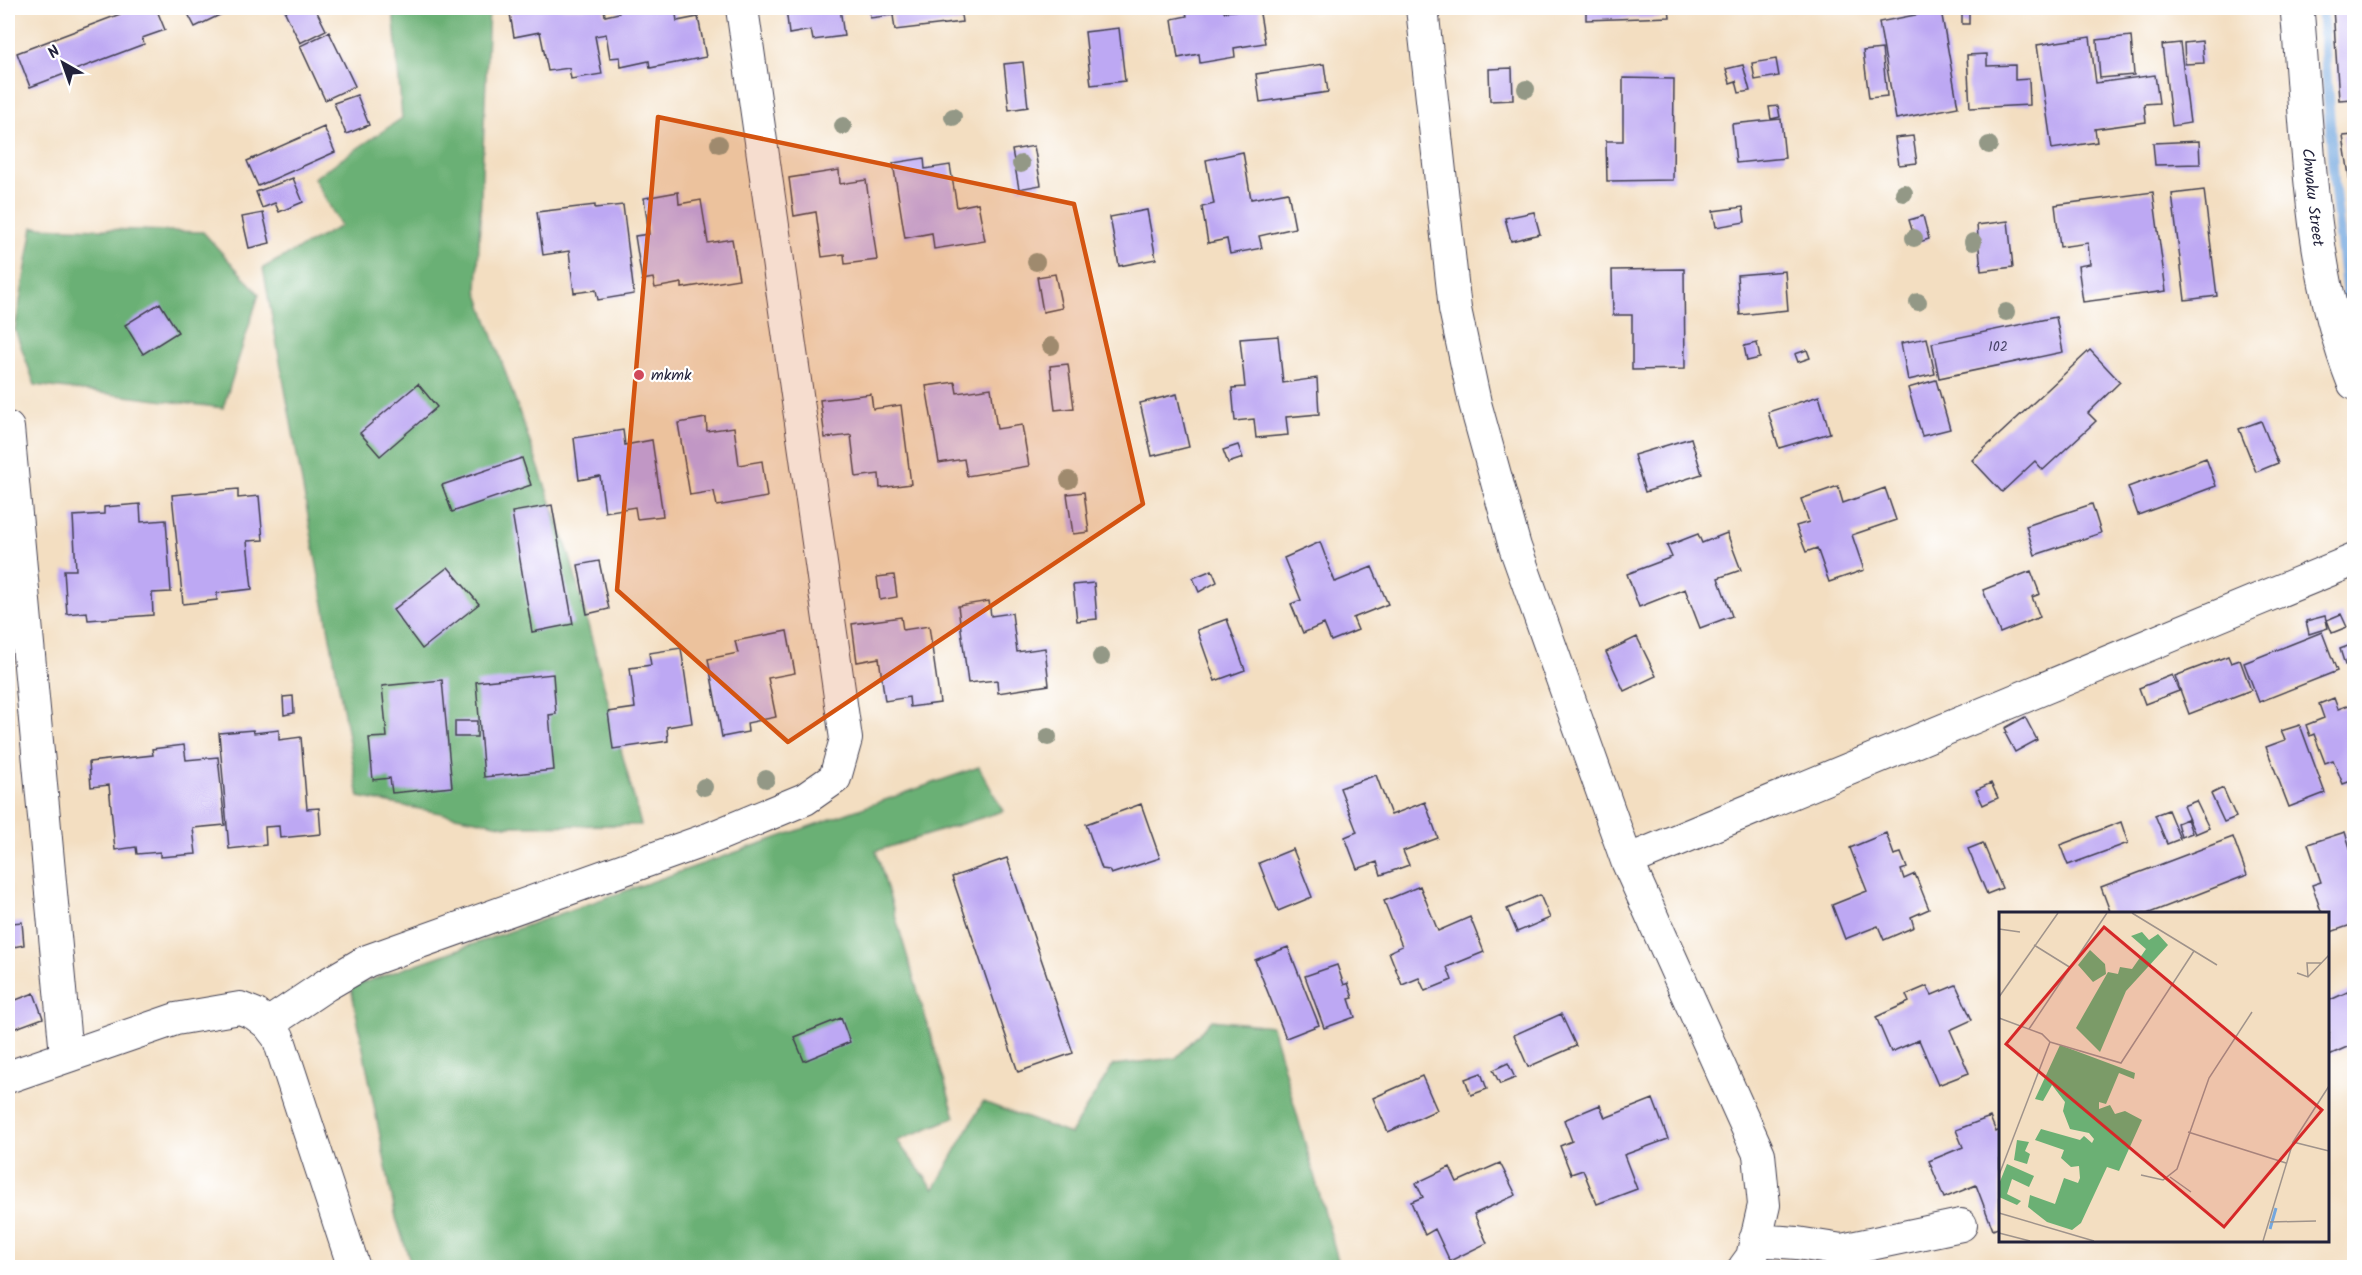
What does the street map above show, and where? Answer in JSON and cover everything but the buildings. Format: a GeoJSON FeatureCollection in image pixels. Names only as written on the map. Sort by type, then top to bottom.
{"type":"FeatureCollection","features":[{"type":"Feature","properties":{"kind":"main road","name":"Chwaku Street"},"geometry":{"type":"LineString","coordinates":[[2297,8],[2315,211],[2326,286],[2352,371]]}},
{"type":"Feature","properties":{"kind":"street"},"geometry":{"type":"LineString","coordinates":[[268,1024],[367,961],[711,838],[805,799],[835,778],[846,740],[742,8]]}},
{"type":"Feature","properties":{"kind":"street"},"geometry":{"type":"LineString","coordinates":[[1422,8],[1455,309],[1475,403],[1515,547],[1627,861],[1759,1154],[1764,1205],[1749,1254],[1797,1243],[1842,1250],[1961,1225]]}},
{"type":"Feature","properties":{"kind":"street"},"geometry":{"type":"LineString","coordinates":[[8,433],[66,1055]]}},
{"type":"Feature","properties":{"kind":"street"},"geometry":{"type":"LineString","coordinates":[[1627,861],[2355,560]]}},
{"type":"Feature","properties":{"kind":"street"},"geometry":{"type":"LineString","coordinates":[[8,1077],[66,1055],[176,1019],[240,1008],[255,1014],[278,1036],[354,1268]]}},
{"type":"Feature","properties":{"kind":"highlighted area"},"geometry":{"type":"Polygon","coordinates":[[[658,117],[1074,204],[1143,504],[788,742],[617,590],[658,117]]]}},
{"type":"Feature","properties":{"kind":"green space"},"geometry":{"type":"Polygon","coordinates":[[[393,8],[489,8],[477,291],[570,557],[641,825],[506,826],[359,797],[263,268],[341,226],[314,178],[402,118],[393,8]]]}},
{"type":"Feature","properties":{"kind":"green space"},"geometry":{"type":"Polygon","coordinates":[[[33,227],[203,232],[259,294],[223,408],[35,385],[15,330],[33,227]]]}},
{"type":"Feature","properties":{"kind":"green space"},"geometry":{"type":"Polygon","coordinates":[[[979,767],[1003,811],[876,851],[955,1117],[897,1141],[934,1189],[983,1102],[1070,1134],[1113,1065],[1176,1058],[1212,1020],[1272,1026],[1340,1267],[412,1267],[396,1218],[351,987],[979,767]]]}},
{"type":"Feature","properties":{"kind":"waterway"},"geometry":{"type":"LineString","coordinates":[[2322,8],[2334,182],[2350,323]]}},
{"type":"Feature","properties":{"kind":"place","name":"mkmk"},"geometry":{"type":"Point","coordinates":[639,375]}}]}
